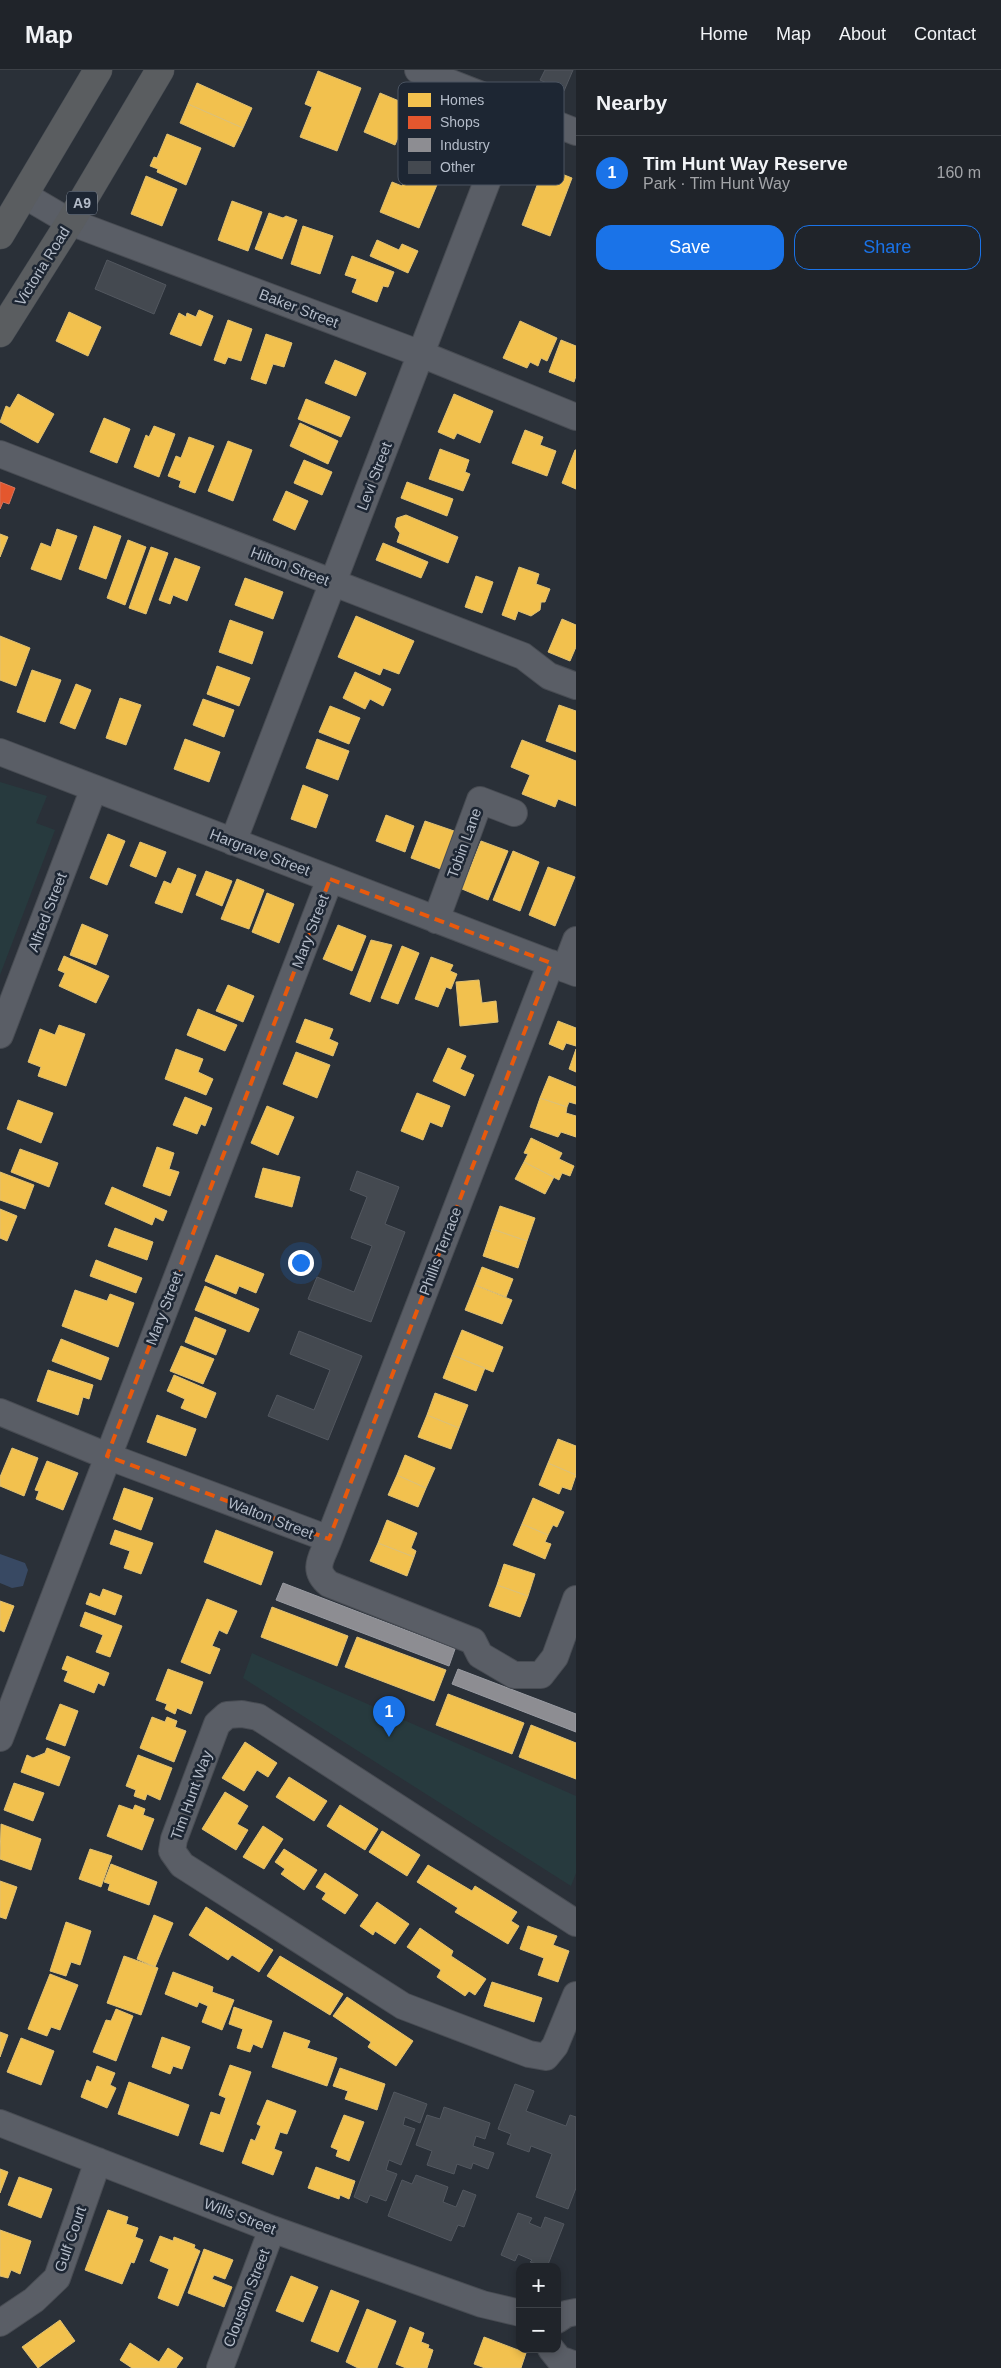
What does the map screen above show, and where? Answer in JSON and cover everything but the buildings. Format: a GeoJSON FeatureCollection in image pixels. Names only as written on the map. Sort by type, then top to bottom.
{"type":"FeatureCollection","features":[{"type":"Feature","properties":{"kind":"highway"},"geometry":{"type":"LineString","coordinates":[[0,235],[98,70]]}},
{"type":"Feature","properties":{"kind":"highway","name":"Victoria Road"},"geometry":{"type":"LineString","coordinates":[[0,333],[70,222],[160,70]]}},
{"type":"Feature","properties":{"kind":"street"},"geometry":{"type":"LineString","coordinates":[[418,70],[448,82]]}},
{"type":"Feature","properties":{"kind":"street"},"geometry":{"type":"LineString","coordinates":[[564,127],[576,132]]}},
{"type":"Feature","properties":{"kind":"street","name":"Levi Street"},"geometry":{"type":"LineString","coordinates":[[233,842],[486,185]]}},
{"type":"Feature","properties":{"kind":"street","name":"Baker Street"},"geometry":{"type":"LineString","coordinates":[[24,196],[70,222],[421,354],[576,417]]}},
{"type":"Feature","properties":{"kind":"street","name":"Hilton Street"},"geometry":{"type":"LineString","coordinates":[[0,454],[523,656],[549,676],[576,686]]}},
{"type":"Feature","properties":{"kind":"street","name":"Hargrave Street"},"geometry":{"type":"LineString","coordinates":[[0,752],[330,880],[564,968]]}},
{"type":"Feature","properties":{"kind":"street","name":"Alfred Street"},"geometry":{"type":"LineString","coordinates":[[0,1035],[94,788]]}},
{"type":"Feature","properties":{"kind":"street","name":"Tobin Lane"},"geometry":{"type":"LineString","coordinates":[[436,920],[480,800],[514,813]]}},
{"type":"Feature","properties":{"kind":"street","name":"Mary Street"},"geometry":{"type":"LineString","coordinates":[[0,1738],[330,880]]}},
{"type":"Feature","properties":{"kind":"street","name":"Phillis Terrace"},"geometry":{"type":"LineString","coordinates":[[329,1539],[576,940]]}},
{"type":"Feature","properties":{"kind":"street","name":"Walton Street"},"geometry":{"type":"LineString","coordinates":[[0,1412],[107,1456],[329,1539],[318,1568],[320,1577],[329,1584],[473,1640],[480,1655],[514,1675],[541,1675],[555,1657],[576,1599]]}},
{"type":"Feature","properties":{"kind":"street","name":"Tim Hunt Way"},"geometry":{"type":"LineString","coordinates":[[576,1923],[258,1717],[242,1714],[227,1715],[217,1724],[174,1839],[172,1852],[182,1865],[403,2006],[529,2054],[546,2057],[555,2046],[576,1995]]}},
{"type":"Feature","properties":{"kind":"street","name":"Wills Street"},"geometry":{"type":"LineString","coordinates":[[0,2123],[272,2228],[482,2304],[516,2312]]}},
{"type":"Feature","properties":{"kind":"street","name":"Gulf Court"},"geometry":{"type":"LineString","coordinates":[[0,2323],[34,2300],[57,2278],[98,2161]]}},
{"type":"Feature","properties":{"kind":"street","name":"Clouston Street"},"geometry":{"type":"LineString","coordinates":[[220,2368],[272,2228]]}},
{"type":"Feature","properties":{"kind":"street","name":"Wills Street"},"geometry":{"type":"LineString","coordinates":[[482,2304],[516,2324]]}},
{"type":"Feature","properties":{"kind":"highlighted area"},"geometry":{"type":"Polygon","coordinates":[[[330,879],[551,963],[329,1539],[107,1456],[330,879]]]}},
{"type":"Feature","properties":{"kind":"green space"},"geometry":{"type":"Polygon","coordinates":[[[0,782],[47,796],[36,823],[55,830],[0,975],[0,782]]]}},
{"type":"Feature","properties":{"kind":"green space"},"geometry":{"type":"Polygon","coordinates":[[[252,1653],[576,1796],[576,1873],[571,1886],[243,1678],[252,1653]]]}},
{"type":"Feature","properties":{"kind":"water"},"geometry":{"type":"Polygon","coordinates":[[[0,1554],[25,1563],[28,1570],[23,1586],[12,1588],[0,1583],[0,1554]]]}},
{"type":"Feature","properties":{"kind":"place","name":"Tim Hunt Way Reserve"},"geometry":{"type":"Point","coordinates":[389,1737]}}]}
